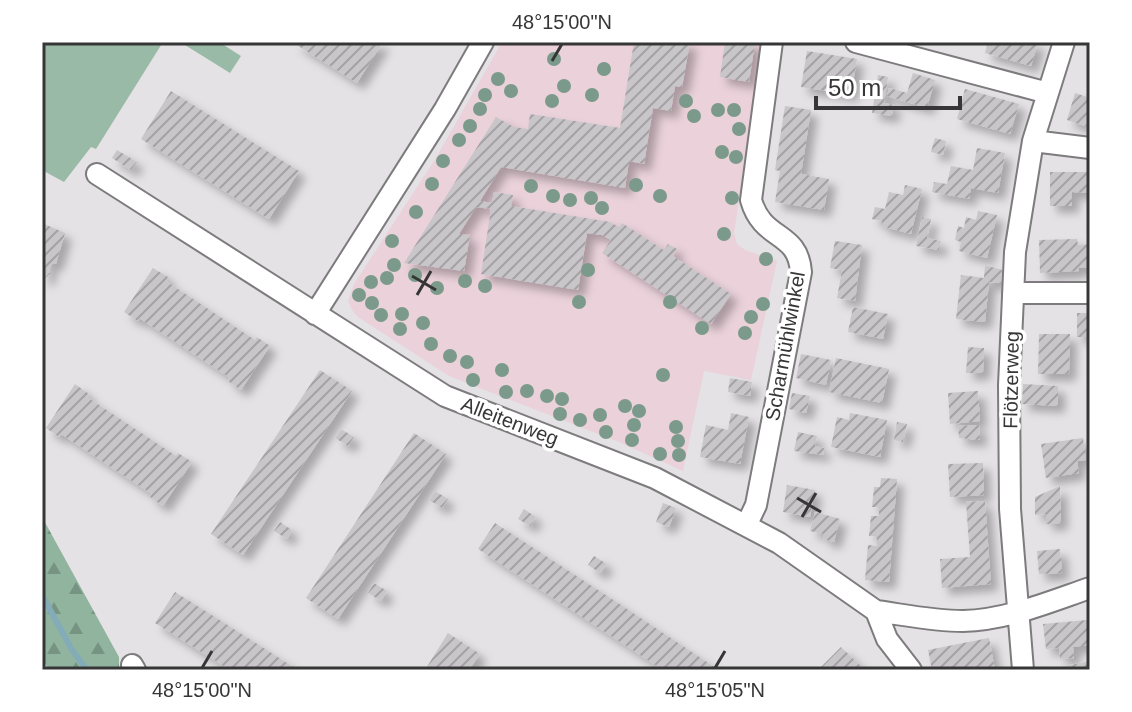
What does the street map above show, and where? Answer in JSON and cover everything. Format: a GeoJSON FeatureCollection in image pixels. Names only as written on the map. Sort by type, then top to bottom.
{"type":"FeatureCollection","features":[{"type":"Feature","properties":{"kind":"street"},"geometry":{"type":"LineString","coordinates":[[315,314],[445,109],[483,42]]}},
{"type":"Feature","properties":{"kind":"street","name":"Scharmühlwinkel"},"geometry":{"type":"LineString","coordinates":[[747,524],[756,505],[801,272],[800,257],[793,246],[764,226],[756,216],[751,200],[772,42]]}},
{"type":"Feature","properties":{"kind":"street"},"geometry":{"type":"LineString","coordinates":[[856,42],[1048,93]]}},
{"type":"Feature","properties":{"kind":"street","name":"Flötzerweg"},"geometry":{"type":"LineString","coordinates":[[1023,670],[1010,509],[1009,385],[1013,293],[1018,224],[1033,141],[1064,42]]}},
{"type":"Feature","properties":{"kind":"street"},"geometry":{"type":"LineString","coordinates":[[1033,141],[1090,148]]}},
{"type":"Feature","properties":{"kind":"street","name":"Alleitenweg"},"geometry":{"type":"LineString","coordinates":[[97,174],[445,396],[655,478],[747,524],[808,562],[876,611],[887,639],[911,670]]}},
{"type":"Feature","properties":{"kind":"street"},"geometry":{"type":"LineString","coordinates":[[1013,293],[1090,293]]}},
{"type":"Feature","properties":{"kind":"street"},"geometry":{"type":"LineString","coordinates":[[876,611],[927,620],[965,621],[1018,613],[1090,588]]}},
{"type":"Feature","properties":{"kind":"shaded area"},"geometry":{"type":"Polygon","coordinates":[[[502,42],[763,42],[734,233],[737,244],[745,250],[777,261],[751,380],[704,371],[683,471],[619,442],[449,376],[358,317],[348,301],[354,284],[436,158],[502,42]]]}},
{"type":"Feature","properties":{"kind":"green space"},"geometry":{"type":"Polygon","coordinates":[[[42,42],[163,42],[96,149],[91,147],[64,182],[42,170],[42,42]]]}},
{"type":"Feature","properties":{"kind":"green space"},"geometry":{"type":"Polygon","coordinates":[[[186,42],[219,42],[241,56],[230,73],[185,45],[186,42]]]}},
{"type":"Feature","properties":{"kind":"green space"},"geometry":{"type":"Polygon","coordinates":[[[42,517],[119,657],[116,670],[49,670],[42,659],[42,517]]]}},
{"type":"Feature","properties":{"kind":"building"},"geometry":{"type":"Polygon","coordinates":[[[292,42],[383,42],[357,83],[292,42]]]}},
{"type":"Feature","properties":{"kind":"building"},"geometry":{"type":"Polygon","coordinates":[[[634,42],[690,42],[682,87],[675,86],[671,111],[653,108],[644,164],[629,161],[625,188],[501,167],[480,201],[492,203],[494,192],[513,195],[511,206],[610,222],[619,227],[622,223],[664,250],[668,244],[677,249],[673,256],[731,294],[711,324],[602,253],[611,240],[602,235],[587,233],[578,290],[481,274],[491,209],[476,207],[459,234],[470,235],[464,271],[404,263],[496,117],[514,127],[528,129],[530,114],[620,128],[634,42]]]}},
{"type":"Feature","properties":{"kind":"building"},"geometry":{"type":"Polygon","coordinates":[[[725,42],[755,42],[749,82],[720,77],[725,42]]]}},
{"type":"Feature","properties":{"kind":"building"},"geometry":{"type":"Polygon","coordinates":[[[988,42],[1038,42],[1031,66],[985,53],[988,42]]]}},
{"type":"Feature","properties":{"kind":"building"},"geometry":{"type":"Polygon","coordinates":[[[807,51],[857,59],[851,95],[801,87],[807,51]]]}},
{"type":"Feature","properties":{"kind":"building"},"geometry":{"type":"Polygon","coordinates":[[[913,73],[935,80],[927,108],[887,96],[889,88],[907,93],[913,73]]]}},
{"type":"Feature","properties":{"kind":"building"},"geometry":{"type":"Polygon","coordinates":[[[878,75],[888,77],[884,103],[894,105],[892,116],[872,113],[878,75]]]}},
{"type":"Feature","properties":{"kind":"building"},"geometry":{"type":"Polygon","coordinates":[[[965,89],[1019,104],[1010,134],[957,119],[965,89]]]}},
{"type":"Feature","properties":{"kind":"building"},"geometry":{"type":"Polygon","coordinates":[[[171,91],[299,171],[269,219],[141,139],[171,91]]]}},
{"type":"Feature","properties":{"kind":"building"},"geometry":{"type":"Polygon","coordinates":[[[1075,93],[1090,98],[1088,127],[1067,120],[1075,93]]]}},
{"type":"Feature","properties":{"kind":"building"},"geometry":{"type":"Polygon","coordinates":[[[785,106],[811,110],[801,174],[829,179],[824,210],[775,202],[780,171],[775,170],[785,106]]]}},
{"type":"Feature","properties":{"kind":"building"},"geometry":{"type":"Polygon","coordinates":[[[935,138],[946,141],[943,155],[931,152],[935,138]]]}},
{"type":"Feature","properties":{"kind":"building"},"geometry":{"type":"Polygon","coordinates":[[[977,148],[1005,153],[998,193],[971,188],[969,199],[932,192],[934,182],[947,184],[951,166],[973,170],[977,148]]]}},
{"type":"Feature","properties":{"kind":"building"},"geometry":{"type":"Polygon","coordinates":[[[117,150],[137,162],[131,170],[112,158],[117,150]]]}},
{"type":"Feature","properties":{"kind":"building"},"geometry":{"type":"Polygon","coordinates":[[[1050,172],[1090,172],[1090,193],[1072,192],[1072,206],[1050,206],[1050,172]]]}},
{"type":"Feature","properties":{"kind":"building"},"geometry":{"type":"Polygon","coordinates":[[[905,185],[922,189],[911,234],[881,226],[882,221],[872,219],[875,207],[885,209],[889,192],[903,195],[905,185]]]}},
{"type":"Feature","properties":{"kind":"building"},"geometry":{"type":"Polygon","coordinates":[[[978,211],[997,215],[987,258],[959,251],[961,242],[955,240],[958,226],[964,228],[966,217],[976,220],[978,211]]]}},
{"type":"Feature","properties":{"kind":"building"},"geometry":{"type":"Polygon","coordinates":[[[922,217],[931,219],[927,238],[941,241],[939,250],[916,246],[922,217]]]}},
{"type":"Feature","properties":{"kind":"building"},"geometry":{"type":"Polygon","coordinates":[[[42,223],[65,233],[56,264],[52,263],[48,270],[51,273],[42,281],[42,223]]]}},
{"type":"Feature","properties":{"kind":"building"},"geometry":{"type":"Polygon","coordinates":[[[1077,239],[1078,245],[1090,244],[1090,268],[1040,273],[1039,240],[1077,239]]]}},
{"type":"Feature","properties":{"kind":"building"},"geometry":{"type":"Polygon","coordinates":[[[835,241],[862,245],[855,301],[837,298],[842,270],[830,268],[835,241]]]}},
{"type":"Feature","properties":{"kind":"building"},"geometry":{"type":"Polygon","coordinates":[[[985,265],[1002,270],[1001,283],[989,282],[985,322],[956,319],[961,275],[984,278],[985,265]]]}},
{"type":"Feature","properties":{"kind":"building"},"geometry":{"type":"Polygon","coordinates":[[[153,268],[168,277],[166,281],[255,340],[257,337],[270,346],[241,390],[228,381],[230,378],[139,318],[138,321],[124,312],[153,268]]]}},
{"type":"Feature","properties":{"kind":"building"},"geometry":{"type":"Polygon","coordinates":[[[853,307],[888,314],[883,339],[848,332],[853,307]]]}},
{"type":"Feature","properties":{"kind":"building"},"geometry":{"type":"Polygon","coordinates":[[[1077,313],[1088,313],[1089,337],[1077,337],[1077,313]]]}},
{"type":"Feature","properties":{"kind":"building"},"geometry":{"type":"Polygon","coordinates":[[[1039,334],[1070,334],[1069,374],[1038,374],[1039,334]]]}},
{"type":"Feature","properties":{"kind":"building"},"geometry":{"type":"Polygon","coordinates":[[[968,347],[984,348],[983,373],[966,373],[968,347]]]}},
{"type":"Feature","properties":{"kind":"building"},"geometry":{"type":"Polygon","coordinates":[[[801,354],[831,360],[826,385],[796,378],[801,354]]]}},
{"type":"Feature","properties":{"kind":"building"},"geometry":{"type":"Polygon","coordinates":[[[836,358],[889,369],[882,403],[829,392],[836,358]]]}},
{"type":"Feature","properties":{"kind":"building"},"geometry":{"type":"Polygon","coordinates":[[[320,370],[352,391],[243,555],[211,534],[320,370]]]}},
{"type":"Feature","properties":{"kind":"building"},"geometry":{"type":"Polygon","coordinates":[[[730,378],[752,382],[750,396],[728,392],[730,378]]]}},
{"type":"Feature","properties":{"kind":"building"},"geometry":{"type":"Polygon","coordinates":[[[75,384],[89,394],[87,397],[176,456],[178,453],[192,462],[163,506],[150,497],[152,494],[61,434],[59,437],[46,428],[75,384]]]}},
{"type":"Feature","properties":{"kind":"building"},"geometry":{"type":"Polygon","coordinates":[[[1023,384],[1058,386],[1058,406],[1022,404],[1023,384]]]}},
{"type":"Feature","properties":{"kind":"building"},"geometry":{"type":"Polygon","coordinates":[[[978,391],[980,421],[950,424],[948,393],[978,391]]]}},
{"type":"Feature","properties":{"kind":"building"},"geometry":{"type":"Polygon","coordinates":[[[792,393],[810,396],[806,413],[789,409],[792,393]]]}},
{"type":"Feature","properties":{"kind":"building"},"geometry":{"type":"Polygon","coordinates":[[[731,413],[749,417],[740,464],[700,457],[706,425],[728,430],[731,413]]]}},
{"type":"Feature","properties":{"kind":"building"},"geometry":{"type":"Polygon","coordinates":[[[850,413],[887,420],[880,457],[831,447],[837,417],[849,420],[850,413]]]}},
{"type":"Feature","properties":{"kind":"building"},"geometry":{"type":"Polygon","coordinates":[[[897,422],[907,424],[903,442],[894,440],[897,422]]]}},
{"type":"Feature","properties":{"kind":"building"},"geometry":{"type":"Polygon","coordinates":[[[979,425],[980,440],[959,438],[958,426],[979,425]]]}},
{"type":"Feature","properties":{"kind":"building"},"geometry":{"type":"Polygon","coordinates":[[[341,429],[354,437],[348,446],[335,438],[341,429]]]}},
{"type":"Feature","properties":{"kind":"building"},"geometry":{"type":"Polygon","coordinates":[[[798,432],[817,436],[815,446],[824,448],[823,455],[794,451],[798,432]]]}},
{"type":"Feature","properties":{"kind":"building"},"geometry":{"type":"Polygon","coordinates":[[[414,433],[446,454],[338,619],[306,598],[414,433]]]}},
{"type":"Feature","properties":{"kind":"building"},"geometry":{"type":"Polygon","coordinates":[[[1083,438],[1086,460],[1077,461],[1079,473],[1046,478],[1041,444],[1083,438]]]}},
{"type":"Feature","properties":{"kind":"building"},"geometry":{"type":"Polygon","coordinates":[[[983,463],[984,495],[950,497],[948,464],[983,463]]]}},
{"type":"Feature","properties":{"kind":"building"},"geometry":{"type":"Polygon","coordinates":[[[881,478],[897,479],[889,582],[865,580],[868,545],[877,546],[877,536],[869,536],[871,516],[879,516],[879,507],[872,507],[874,487],[880,487],[881,478]]]}},
{"type":"Feature","properties":{"kind":"building"},"geometry":{"type":"Polygon","coordinates":[[[787,485],[815,490],[810,517],[783,512],[787,485]]]}},
{"type":"Feature","properties":{"kind":"building"},"geometry":{"type":"Polygon","coordinates":[[[1060,486],[1061,523],[1046,524],[1046,514],[1035,515],[1035,497],[1060,486]]]}},
{"type":"Feature","properties":{"kind":"building"},"geometry":{"type":"Polygon","coordinates":[[[435,491],[448,499],[442,508],[429,500],[435,491]]]}},
{"type":"Feature","properties":{"kind":"building"},"geometry":{"type":"Polygon","coordinates":[[[985,501],[991,584],[942,588],[940,559],[970,557],[966,502],[985,501]]]}},
{"type":"Feature","properties":{"kind":"building"},"geometry":{"type":"Polygon","coordinates":[[[663,503],[676,508],[669,527],[656,522],[663,503]]]}},
{"type":"Feature","properties":{"kind":"building"},"geometry":{"type":"Polygon","coordinates":[[[524,509],[536,517],[530,526],[518,519],[524,509]]]}},
{"type":"Feature","properties":{"kind":"building"},"geometry":{"type":"Polygon","coordinates":[[[815,512],[840,519],[834,542],[823,539],[824,534],[810,531],[815,512]]]}},
{"type":"Feature","properties":{"kind":"building"},"geometry":{"type":"Polygon","coordinates":[[[280,522],[292,530],[287,539],[274,531],[280,522]]]}},
{"type":"Feature","properties":{"kind":"building"},"geometry":{"type":"Polygon","coordinates":[[[495,523],[719,670],[663,670],[478,549],[495,523]]]}},
{"type":"Feature","properties":{"kind":"building"},"geometry":{"type":"Polygon","coordinates":[[[1060,549],[1062,573],[1039,574],[1037,551],[1060,549]]]}},
{"type":"Feature","properties":{"kind":"building"},"geometry":{"type":"Polygon","coordinates":[[[594,556],[607,564],[600,573],[588,565],[594,556]]]}},
{"type":"Feature","properties":{"kind":"building"},"geometry":{"type":"Polygon","coordinates":[[[374,583],[387,591],[381,601],[368,593],[374,583]]]}},
{"type":"Feature","properties":{"kind":"building"},"geometry":{"type":"Polygon","coordinates":[[[175,592],[298,670],[230,670],[155,623],[175,592]]]}},
{"type":"Feature","properties":{"kind":"building"},"geometry":{"type":"Polygon","coordinates":[[[1087,620],[1089,645],[1073,647],[1074,658],[1060,659],[1059,648],[1046,649],[1043,624],[1087,620]]]}},
{"type":"Feature","properties":{"kind":"building"},"geometry":{"type":"Polygon","coordinates":[[[448,633],[480,654],[469,670],[425,670],[448,633]]]}},
{"type":"Feature","properties":{"kind":"building"},"geometry":{"type":"Polygon","coordinates":[[[989,638],[995,670],[932,670],[928,650],[989,638]]]}},
{"type":"Feature","properties":{"kind":"building"},"geometry":{"type":"Polygon","coordinates":[[[841,647],[865,670],[822,670],[820,668],[841,647]]]}},
{"type":"Feature","properties":{"kind":"building"},"geometry":{"type":"Polygon","coordinates":[[[1090,661],[1090,670],[1062,670],[1061,667],[1090,661]]]}},
{"type":"Feature","properties":{"kind":"waterway"},"geometry":{"type":"LineString","coordinates":[[42,595],[72,650],[87,670]]}}]}
